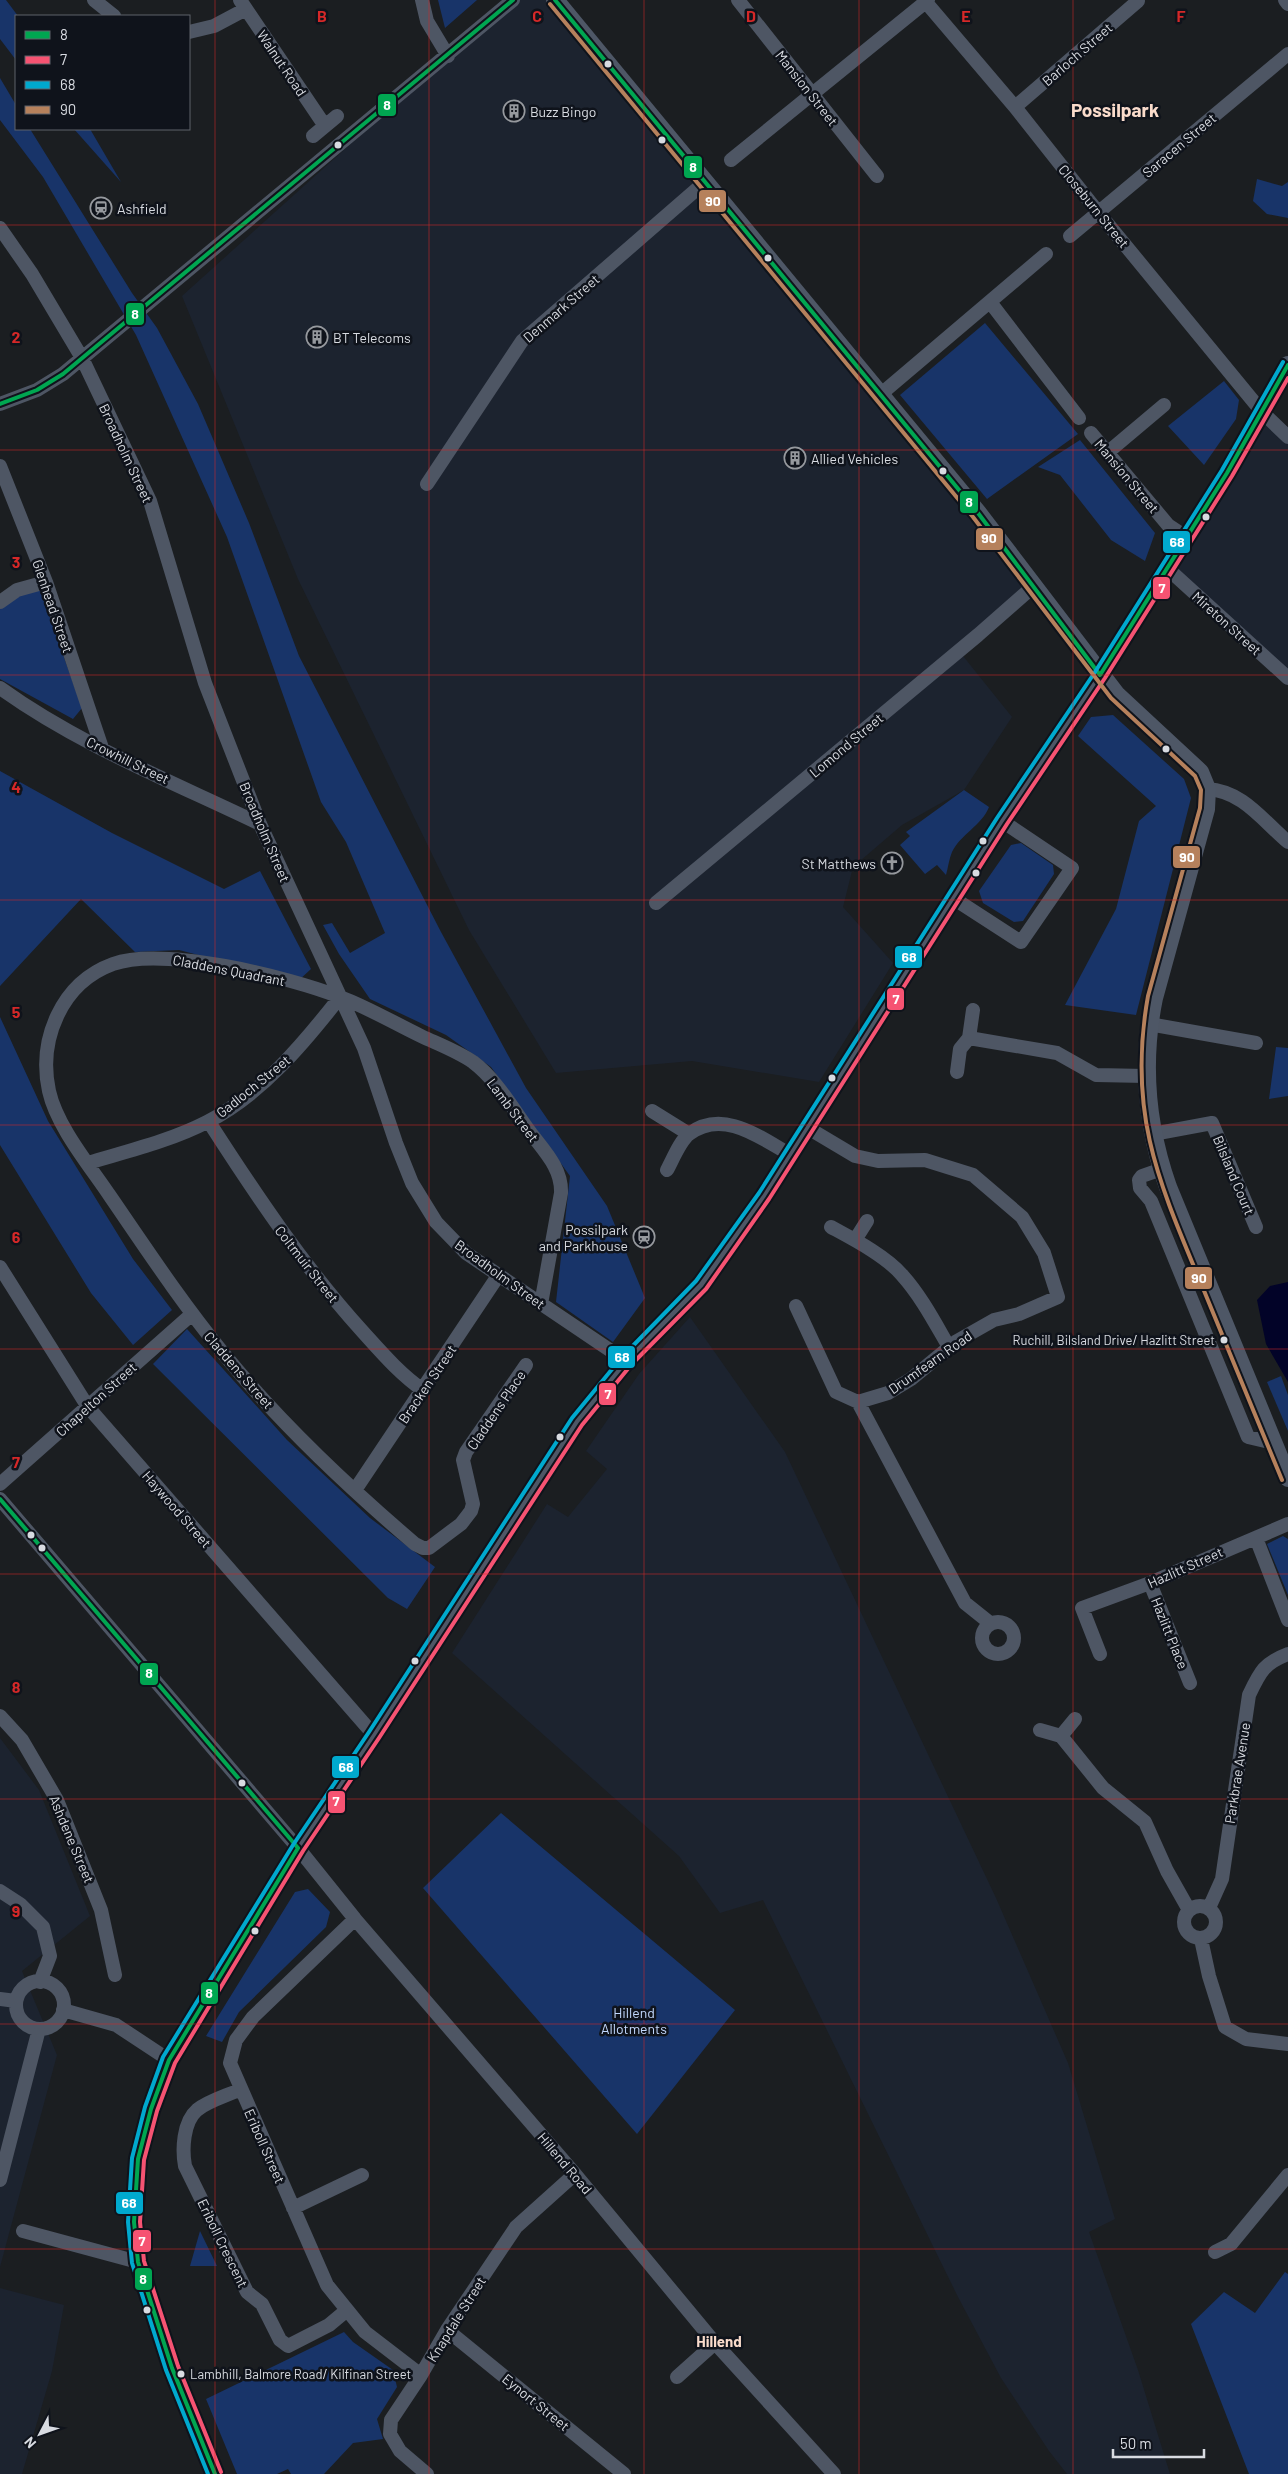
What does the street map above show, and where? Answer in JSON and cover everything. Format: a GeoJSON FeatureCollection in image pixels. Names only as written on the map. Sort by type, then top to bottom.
{"type":"FeatureCollection","features":[{"type":"Feature","properties":{"kind":"main road"},"geometry":{"type":"LineString","coordinates":[[555,0],[881,394],[1034,585],[1116,694],[1196,768],[1203,777],[1207,789],[1206,809],[1156,990],[1149,1024],[1146,1076],[1153,1134],[1162,1169],[1288,1478]]}},
{"type":"Feature","properties":{"kind":"main road"},"geometry":{"type":"LineString","coordinates":[[215,2474],[172,2368],[138,2262],[134,2222],[138,2159],[168,2060],[298,1848],[374,1735],[577,1421],[626,1362],[701,1285],[791,1155],[1002,821],[1100,674],[1186,538],[1262,413],[1288,365]]}},
{"type":"Feature","properties":{"kind":"street"},"geometry":{"type":"LineString","coordinates":[[94,0],[113,15]]}},
{"type":"Feature","properties":{"kind":"street"},"geometry":{"type":"LineString","coordinates":[[422,0],[427,21],[448,56]]}},
{"type":"Feature","properties":{"kind":"street"},"geometry":{"type":"LineString","coordinates":[[0,404],[38,390],[82,358],[130,316],[448,56],[513,0]]}},
{"type":"Feature","properties":{"kind":"street","name":"Mansion Street"},"geometry":{"type":"LineString","coordinates":[[738,0],[877,176]]}},
{"type":"Feature","properties":{"kind":"street"},"geometry":{"type":"LineString","coordinates":[[1284,0],[1288,4]]}},
{"type":"Feature","properties":{"kind":"street"},"geometry":{"type":"LineString","coordinates":[[731,160],[926,1]]}},
{"type":"Feature","properties":{"kind":"street","name":"Closeburn Street"},"geometry":{"type":"LineString","coordinates":[[926,1],[1015,107],[1262,413],[1288,436]]}},
{"type":"Feature","properties":{"kind":"street","name":"Barloch Street"},"geometry":{"type":"LineString","coordinates":[[1015,107],[1138,1]]}},
{"type":"Feature","properties":{"kind":"street"},"geometry":{"type":"LineString","coordinates":[[190,32],[214,26],[243,5]]}},
{"type":"Feature","properties":{"kind":"street","name":"Walnut Road"},"geometry":{"type":"LineString","coordinates":[[243,5],[325,126]]}},
{"type":"Feature","properties":{"kind":"street","name":"Saracen Street"},"geometry":{"type":"LineString","coordinates":[[1070,236],[1288,54]]}},
{"type":"Feature","properties":{"kind":"street"},"geometry":{"type":"LineString","coordinates":[[313,136],[337,116]]}},
{"type":"Feature","properties":{"kind":"street","name":"Denmark Street"},"geometry":{"type":"LineString","coordinates":[[427,484],[522,341],[705,182]]}},
{"type":"Feature","properties":{"kind":"street","name":"Broadholm Street"},"geometry":{"type":"LineString","coordinates":[[0,228],[32,274],[82,358],[150,501],[205,683],[260,824],[371,1064],[396,1143],[412,1183],[436,1222],[466,1253],[626,1362]]}},
{"type":"Feature","properties":{"kind":"street"},"geometry":{"type":"LineString","coordinates":[[881,394],[1046,254]]}},
{"type":"Feature","properties":{"kind":"street"},"geometry":{"type":"LineString","coordinates":[[990,302],[1079,418]]}},
{"type":"Feature","properties":{"kind":"street"},"geometry":{"type":"LineString","coordinates":[[1107,453],[1164,405]]}},
{"type":"Feature","properties":{"kind":"street","name":"Mansion Street"},"geometry":{"type":"LineString","coordinates":[[1091,433],[1168,525],[1186,538]]}},
{"type":"Feature","properties":{"kind":"street","name":"Glenhead Street"},"geometry":{"type":"LineString","coordinates":[[0,466],[46,582],[102,748]]}},
{"type":"Feature","properties":{"kind":"street","name":"Mireton Street"},"geometry":{"type":"LineString","coordinates":[[1167,568],[1288,678]]}},
{"type":"Feature","properties":{"kind":"street"},"geometry":{"type":"LineString","coordinates":[[0,602],[17,590],[46,582]]}},
{"type":"Feature","properties":{"kind":"street","name":"Lomond Street"},"geometry":{"type":"LineString","coordinates":[[656,903],[971,641],[1034,585]]}},
{"type":"Feature","properties":{"kind":"street","name":"Crowhill Street"},"geometry":{"type":"LineString","coordinates":[[0,688],[22,704],[102,748],[260,824]]}},
{"type":"Feature","properties":{"kind":"street"},"geometry":{"type":"LineString","coordinates":[[1207,789],[1222,790],[1236,795],[1288,842]]}},
{"type":"Feature","properties":{"kind":"street"},"geometry":{"type":"LineString","coordinates":[[953,898],[1021,942],[1072,868],[1002,821]]}},
{"type":"Feature","properties":{"kind":"street","name":"Claddens Quadrant"},"geometry":{"type":"LineString","coordinates":[[88,1163],[56,1113],[49,1092],[46,1054],[50,1031],[57,1015],[77,987],[94,974],[111,964],[130,959],[150,957],[180,959],[271,977],[340,997]]}},
{"type":"Feature","properties":{"kind":"street","name":"Gadloch Street"},"geometry":{"type":"LineString","coordinates":[[88,1163],[160,1142],[209,1122],[244,1097],[288,1060],[340,997]]}},
{"type":"Feature","properties":{"kind":"street","name":"Lamb Street"},"geometry":{"type":"LineString","coordinates":[[340,997],[470,1060],[481,1068],[551,1160],[561,1180],[561,1193],[541,1304]]}},
{"type":"Feature","properties":{"kind":"street"},"geometry":{"type":"LineString","coordinates":[[957,1072],[960,1049],[969,1038],[973,1010]]}},
{"type":"Feature","properties":{"kind":"street"},"geometry":{"type":"LineString","coordinates":[[1149,1024],[1256,1043]]}},
{"type":"Feature","properties":{"kind":"street"},"geometry":{"type":"LineString","coordinates":[[969,1038],[1057,1053],[1096,1075],[1146,1076]]}},
{"type":"Feature","properties":{"kind":"street"},"geometry":{"type":"LineString","coordinates":[[652,1111],[689,1134]]}},
{"type":"Feature","properties":{"kind":"street","name":"Coltmuir Street"},"geometry":{"type":"LineString","coordinates":[[209,1122],[269,1214],[296,1251],[344,1311],[408,1380],[423,1390]]}},
{"type":"Feature","properties":{"kind":"street"},"geometry":{"type":"LineString","coordinates":[[666,1170],[689,1134],[710,1124],[725,1122],[746,1129],[791,1155]]}},
{"type":"Feature","properties":{"kind":"street","name":"Bilsland Court"},"geometry":{"type":"LineString","coordinates":[[1153,1134],[1212,1124],[1256,1227]]}},
{"type":"Feature","properties":{"kind":"street","name":"Drumfearn Road"},"geometry":{"type":"LineString","coordinates":[[808,1128],[855,1156],[878,1162],[925,1160],[972,1175],[1022,1217],[1044,1253],[1058,1297],[1019,1314],[994,1320],[949,1347],[911,1380],[888,1393],[858,1402]]}},
{"type":"Feature","properties":{"kind":"street","name":"Claddens Street"},"geometry":{"type":"LineString","coordinates":[[88,1163],[187,1318],[265,1401],[355,1490],[415,1544],[423,1548]]}},
{"type":"Feature","properties":{"kind":"street"},"geometry":{"type":"LineString","coordinates":[[1162,1169],[1142,1176],[1139,1180],[1139,1186],[1151,1201],[1248,1437],[1274,1443]]}},
{"type":"Feature","properties":{"kind":"street"},"geometry":{"type":"LineString","coordinates":[[855,1240],[867,1221]]}},
{"type":"Feature","properties":{"kind":"street"},"geometry":{"type":"LineString","coordinates":[[831,1227],[855,1240],[901,1274],[927,1309],[949,1347]]}},
{"type":"Feature","properties":{"kind":"street","name":"Haywood Street"},"geometry":{"type":"LineString","coordinates":[[0,1267],[88,1407],[374,1735]]}},
{"type":"Feature","properties":{"kind":"street","name":"Bracken Street"},"geometry":{"type":"LineString","coordinates":[[355,1490],[498,1276]]}},
{"type":"Feature","properties":{"kind":"street"},"geometry":{"type":"LineString","coordinates":[[796,1306],[836,1392],[858,1402],[965,1602],[990,1623]]}},
{"type":"Feature","properties":{"kind":"street","name":"Chapelton Street"},"geometry":{"type":"LineString","coordinates":[[0,1484],[187,1318]]}},
{"type":"Feature","properties":{"kind":"street","name":"Claddens Place"},"geometry":{"type":"LineString","coordinates":[[423,1548],[435,1543],[468,1518],[473,1504],[464,1468],[463,1460],[466,1452],[526,1365]]}},
{"type":"Feature","properties":{"kind":"street","name":"Hillend Road"},"geometry":{"type":"LineString","coordinates":[[0,1499],[298,1848],[355,1919],[575,2174],[715,2343],[834,2474]]}},
{"type":"Feature","properties":{"kind":"street","name":"Hazlitt Street"},"geometry":{"type":"LineString","coordinates":[[1100,1654],[1082,1608],[1150,1583],[1288,1524]]}},
{"type":"Feature","properties":{"kind":"street"},"geometry":{"type":"LineString","coordinates":[[1256,1538],[1288,1620]]}},
{"type":"Feature","properties":{"kind":"street","name":"Hazlitt Place"},"geometry":{"type":"LineString","coordinates":[[1150,1583],[1190,1683]]}},
{"type":"Feature","properties":{"kind":"street","name":"Parkbrae Avenue"},"geometry":{"type":"LineString","coordinates":[[1209,1908],[1222,1879],[1249,1694],[1260,1672],[1272,1660],[1288,1654]]}},
{"type":"Feature","properties":{"kind":"street","name":"Ashdene Street"},"geometry":{"type":"LineString","coordinates":[[0,1716],[22,1740],[57,1800],[101,1910],[115,1975]]}},
{"type":"Feature","properties":{"kind":"street"},"geometry":{"type":"LineString","coordinates":[[1061,1736],[1075,1719]]}},
{"type":"Feature","properties":{"kind":"street"},"geometry":{"type":"LineString","coordinates":[[1040,1730],[1061,1736],[1103,1788],[1145,1822],[1167,1870],[1189,1910]]}},
{"type":"Feature","properties":{"kind":"street"},"geometry":{"type":"LineString","coordinates":[[0,1891],[20,1904],[43,1927],[50,1956],[40,1982]]}},
{"type":"Feature","properties":{"kind":"street"},"geometry":{"type":"LineString","coordinates":[[1198,1906],[1209,1908],[1215,1916],[1216,1926],[1210,1935],[1201,1939],[1190,1935],[1186,1931],[1184,1920],[1189,1910],[1198,1906]]}},
{"type":"Feature","properties":{"kind":"street","name":"Eriboll Street"},"geometry":{"type":"LineString","coordinates":[[355,1919],[253,2017],[236,2040],[230,2063],[239,2090],[327,2285],[366,2332],[421,2376]]}},
{"type":"Feature","properties":{"kind":"street"},"geometry":{"type":"LineString","coordinates":[[1201,1939],[1208,1976],[1225,2028],[1246,2039],[1288,2044]]}},
{"type":"Feature","properties":{"kind":"street"},"geometry":{"type":"LineString","coordinates":[[40,1982],[55,1987],[60,1994],[63,2010],[57,2022],[46,2029],[39,2029],[24,2023],[19,2017],[16,2001],[22,1989],[27,1985],[40,1982]]}},
{"type":"Feature","properties":{"kind":"street"},"geometry":{"type":"LineString","coordinates":[[0,1999],[16,2001]]}},
{"type":"Feature","properties":{"kind":"street"},"geometry":{"type":"LineString","coordinates":[[63,2010],[116,2025],[168,2060]]}},
{"type":"Feature","properties":{"kind":"street"},"geometry":{"type":"LineString","coordinates":[[0,2180],[39,2029]]}},
{"type":"Feature","properties":{"kind":"street","name":"Eriboll Crescent"},"geometry":{"type":"LineString","coordinates":[[239,2090],[196,2111],[186,2130],[182,2150],[185,2166],[246,2292],[262,2304],[280,2340],[288,2346],[329,2325],[347,2310]]}},
{"type":"Feature","properties":{"kind":"street","name":"Knapdale Street"},"geometry":{"type":"LineString","coordinates":[[427,2474],[400,2451],[390,2434],[391,2420],[421,2376],[447,2330],[516,2227],[575,2174]]}},
{"type":"Feature","properties":{"kind":"street"},"geometry":{"type":"LineString","coordinates":[[293,2208],[362,2175]]}},
{"type":"Feature","properties":{"kind":"street"},"geometry":{"type":"LineString","coordinates":[[1215,2252],[1231,2244],[1288,2175]]}},
{"type":"Feature","properties":{"kind":"street"},"geometry":{"type":"LineString","coordinates":[[22,2232],[138,2262]]}},
{"type":"Feature","properties":{"kind":"street","name":"Eynort Street"},"geometry":{"type":"LineString","coordinates":[[447,2330],[624,2474]]}},
{"type":"Feature","properties":{"kind":"street"},"geometry":{"type":"LineString","coordinates":[[677,2377],[715,2343]]}},
{"type":"Feature","properties":{"kind":"shaded area"},"geometry":{"type":"Polygon","coordinates":[[[513,0],[555,0],[1035,585],[959,651],[1012,717],[964,790],[902,825],[853,867],[843,907],[893,963],[819,1082],[692,1061],[556,1073],[469,930],[298,579],[182,296],[448,56],[513,0]]]}},
{"type":"Feature","properties":{"kind":"shaded area"},"geometry":{"type":"Polygon","coordinates":[[[1258,406],[1288,435],[1288,671],[1168,564],[1258,406]]]}},
{"type":"Feature","properties":{"kind":"shaded area"},"geometry":{"type":"Polygon","coordinates":[[[1288,1282],[1288,1382],[1266,1344],[1257,1300],[1270,1286],[1288,1282]]]}},
{"type":"Feature","properties":{"kind":"shaded area"},"geometry":{"type":"Polygon","coordinates":[[[690,1317],[785,1452],[996,1898],[1068,2063],[1115,2219],[1089,2232],[1138,2370],[1170,2474],[1067,2474],[1049,2451],[1001,2378],[958,2297],[763,1900],[720,1913],[679,1856],[452,1653],[547,1504],[568,1517],[607,1469],[586,1451],[639,1374],[690,1317]]]}},
{"type":"Feature","properties":{"kind":"shaded area"},"geometry":{"type":"Polygon","coordinates":[[[0,1738],[39,1790],[90,1916],[22,1971],[57,2055],[0,2267],[0,1738]]]}},
{"type":"Feature","properties":{"kind":"shaded area"},"geometry":{"type":"Polygon","coordinates":[[[0,2288],[64,2305],[52,2371],[22,2474],[0,2474],[0,2288]]]}},
{"type":"Feature","properties":{"kind":"green space"},"geometry":{"type":"Polygon","coordinates":[[[0,0],[6,0],[17,15],[15,15],[15,59],[0,39],[0,0]]]}},
{"type":"Feature","properties":{"kind":"green space"},"geometry":{"type":"Polygon","coordinates":[[[438,0],[477,0],[445,28],[438,0]]]}},
{"type":"Feature","properties":{"kind":"green space"},"geometry":{"type":"Polygon","coordinates":[[[0,78],[15,103],[15,130],[31,130],[132,293],[157,328],[198,404],[249,523],[299,656],[441,932],[526,1088],[607,1206],[645,1298],[613,1342],[556,1302],[570,1176],[491,1067],[446,1035],[370,999],[339,954],[323,925],[332,923],[350,953],[385,933],[346,842],[321,802],[227,537],[136,335],[43,177],[0,120],[0,78]]]}},
{"type":"Feature","properties":{"kind":"green space"},"geometry":{"type":"Polygon","coordinates":[[[75,130],[91,130],[121,182],[75,130]]]}},
{"type":"Feature","properties":{"kind":"green space"},"geometry":{"type":"Polygon","coordinates":[[[1257,179],[1282,186],[1288,182],[1288,218],[1267,214],[1253,201],[1257,179]]]}},
{"type":"Feature","properties":{"kind":"green space"},"geometry":{"type":"Polygon","coordinates":[[[985,323],[1078,434],[987,499],[900,395],[985,323]]]}},
{"type":"Feature","properties":{"kind":"green space"},"geometry":{"type":"Polygon","coordinates":[[[1224,381],[1239,400],[1236,419],[1204,465],[1168,426],[1224,381]]]}},
{"type":"Feature","properties":{"kind":"green space"},"geometry":{"type":"Polygon","coordinates":[[[1080,440],[1155,533],[1145,561],[1111,540],[1060,475],[1038,467],[1080,440]]]}},
{"type":"Feature","properties":{"kind":"green space"},"geometry":{"type":"Polygon","coordinates":[[[39,587],[82,708],[73,719],[0,679],[0,606],[12,598],[39,587]]]}},
{"type":"Feature","properties":{"kind":"green space"},"geometry":{"type":"Polygon","coordinates":[[[1113,715],[1184,779],[1191,798],[1136,1015],[1065,1005],[1116,909],[1139,821],[1156,806],[1078,736],[1091,717],[1113,715]]]}},
{"type":"Feature","properties":{"kind":"green space"},"geometry":{"type":"Polygon","coordinates":[[[0,771],[112,833],[224,889],[260,871],[311,969],[298,981],[179,950],[135,952],[81,899],[0,986],[0,771]]]}},
{"type":"Feature","properties":{"kind":"green space"},"geometry":{"type":"Polygon","coordinates":[[[964,790],[989,807],[981,819],[956,846],[951,855],[946,875],[937,865],[925,874],[900,845],[910,836],[906,832],[964,790]]]}},
{"type":"Feature","properties":{"kind":"green space"},"geometry":{"type":"Polygon","coordinates":[[[1021,843],[1053,865],[1054,874],[1023,921],[1014,922],[983,903],[979,891],[1011,845],[1021,843]]]}},
{"type":"Feature","properties":{"kind":"green space"},"geometry":{"type":"Polygon","coordinates":[[[0,1017],[48,1121],[133,1259],[172,1310],[133,1345],[91,1293],[0,1145],[0,1017]]]}},
{"type":"Feature","properties":{"kind":"green space"},"geometry":{"type":"Polygon","coordinates":[[[1276,1047],[1288,1048],[1288,1096],[1269,1099],[1276,1047]]]}},
{"type":"Feature","properties":{"kind":"green space"},"geometry":{"type":"Polygon","coordinates":[[[187,1329],[287,1440],[370,1518],[435,1567],[407,1609],[388,1598],[153,1364],[187,1329]]]}},
{"type":"Feature","properties":{"kind":"green space"},"geometry":{"type":"Polygon","coordinates":[[[1281,1376],[1288,1395],[1288,1431],[1267,1382],[1281,1376]]]}},
{"type":"Feature","properties":{"kind":"green space"},"geometry":{"type":"Polygon","coordinates":[[[1283,1536],[1288,1539],[1288,1595],[1267,1544],[1283,1536]]]}},
{"type":"Feature","properties":{"kind":"green space","name":"Hillend Allotments"},"geometry":{"type":"Polygon","coordinates":[[[501,1813],[735,2010],[637,2134],[423,1888],[501,1813]]]}},
{"type":"Feature","properties":{"kind":"green space"},"geometry":{"type":"Polygon","coordinates":[[[308,1889],[330,1912],[326,1927],[239,2012],[222,2042],[206,2036],[295,1892],[308,1889]]]}},
{"type":"Feature","properties":{"kind":"green space"},"geometry":{"type":"Polygon","coordinates":[[[200,2231],[217,2266],[190,2266],[200,2231]]]}},
{"type":"Feature","properties":{"kind":"green space"},"geometry":{"type":"Polygon","coordinates":[[[1285,2272],[1288,2274],[1288,2474],[1249,2474],[1191,2324],[1224,2292],[1255,2313],[1285,2272]]]}},
{"type":"Feature","properties":{"kind":"green space"},"geometry":{"type":"Polygon","coordinates":[[[344,2332],[353,2342],[393,2370],[397,2387],[377,2419],[383,2439],[353,2443],[324,2474],[291,2474],[288,2469],[277,2474],[237,2474],[206,2399],[344,2332]]]}},
{"type":"Feature","properties":{"kind":"transit line","name":"8"},"geometry":{"type":"LineString","coordinates":[[0,404],[37,390],[63,374],[513,0]]}},
{"type":"Feature","properties":{"kind":"transit line","name":"8"},"geometry":{"type":"LineString","coordinates":[[555,0],[978,513],[1100,675]]}},
{"type":"Feature","properties":{"kind":"transit line","name":"90"},"geometry":{"type":"LineString","coordinates":[[550,4],[973,517],[1111,698],[1195,776],[1201,790],[1200,808],[1148,996],[1142,1040],[1142,1079],[1145,1116],[1152,1152],[1176,1222],[1282,1480]]}},
{"type":"Feature","properties":{"kind":"transit line","name":"68"},"geometry":{"type":"LineString","coordinates":[[208,2474],[166,2370],[132,2263],[128,2222],[132,2158],[145,2107],[163,2057],[293,1845],[369,1732],[572,1418],[622,1357],[696,1281],[759,1193],[997,818],[1095,672],[1222,470],[1283,362]]}},
{"type":"Feature","properties":{"kind":"transit line","name":"8"},"geometry":{"type":"LineString","coordinates":[[1100,675],[1227,473],[1288,365]]}},
{"type":"Feature","properties":{"kind":"transit line","name":"7"},"geometry":{"type":"LineString","coordinates":[[221,2472],[178,2366],[144,2261],[140,2222],[144,2160],[157,2111],[175,2063],[303,1851],[379,1738],[582,1425],[631,1365],[706,1289],[769,1199],[1007,824],[1105,678],[1232,476],[1288,378]]}},
{"type":"Feature","properties":{"kind":"transit line","name":"8"},"geometry":{"type":"LineString","coordinates":[[0,1499],[298,1848]]}},
{"type":"Feature","properties":{"kind":"transit line","name":"8"},"geometry":{"type":"LineString","coordinates":[[215,2474],[172,2368],[138,2262],[134,2222],[138,2159],[151,2109],[169,2060],[298,1848]]}},
{"type":"Feature","properties":{"kind":"place","name":"Buzz Bingo"},"geometry":{"type":"Point","coordinates":[514,111]}},
{"type":"Feature","properties":{"kind":"place","name":"Ashfield"},"geometry":{"type":"Point","coordinates":[101,208]}},
{"type":"Feature","properties":{"kind":"place","name":"BT Telecoms"},"geometry":{"type":"Point","coordinates":[317,337]}},
{"type":"Feature","properties":{"kind":"place","name":"Allied Vehicles"},"geometry":{"type":"Point","coordinates":[795,458]}},
{"type":"Feature","properties":{"kind":"place","name":"St Matthews"},"geometry":{"type":"Point","coordinates":[892,863]}},
{"type":"Feature","properties":{"kind":"place","name":"Possilpark and Parkhouse"},"geometry":{"type":"Point","coordinates":[644,1237]}},
{"type":"Feature","properties":{"kind":"place","name":"Ruchill, Bilsland Drive/ Hazlitt Street"},"geometry":{"type":"Point","coordinates":[1224,1340]}},
{"type":"Feature","properties":{"kind":"place","name":"Lambhill, Balmore Road/ Kilfinan Street"},"geometry":{"type":"Point","coordinates":[181,2374]}},
{"type":"Feature","properties":{"kind":"district","name":"Possilpark"},"geometry":{"type":"Point","coordinates":[1115,109]}},
{"type":"Feature","properties":{"kind":"district","name":"Hillend"},"geometry":{"type":"Point","coordinates":[719,2341]}}]}
